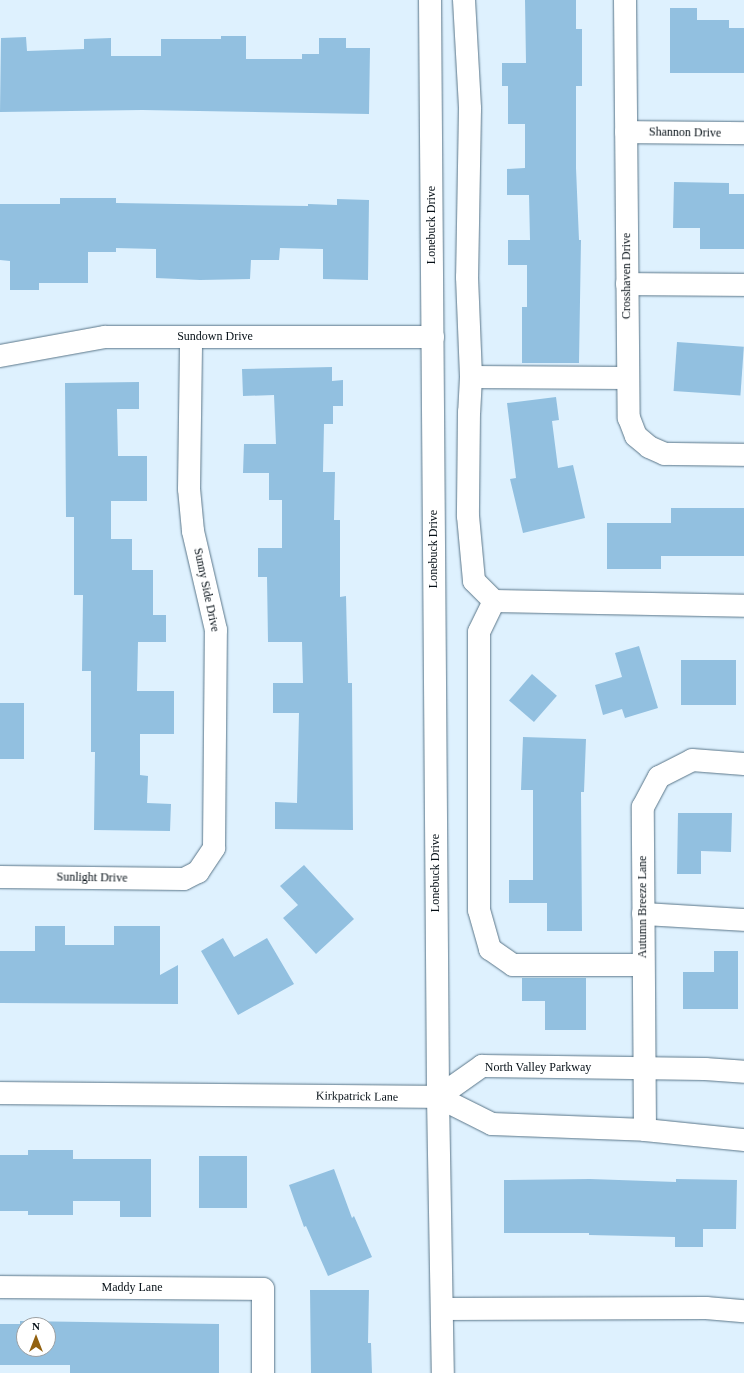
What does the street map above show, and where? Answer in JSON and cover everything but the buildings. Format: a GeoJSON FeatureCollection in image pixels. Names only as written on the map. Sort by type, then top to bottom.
{"type":"FeatureCollection","features":[{"type":"Feature","properties":{"kind":"street","name":"Lonebuck Drive"},"geometry":{"type":"LineString","coordinates":[[430,0],[438,1097]]}},
{"type":"Feature","properties":{"kind":"street"},"geometry":{"type":"LineString","coordinates":[[464,0],[470,109],[467,277],[471,377],[469,412],[468,516],[474,581],[494,602],[744,606]]}},
{"type":"Feature","properties":{"kind":"street","name":"Crosshaven Drive"},"geometry":{"type":"LineString","coordinates":[[625,0],[629,418],[636,436],[649,447],[665,454],[744,455]]}},
{"type":"Feature","properties":{"kind":"street","name":"Shannon Drive"},"geometry":{"type":"LineString","coordinates":[[626,132],[744,133]]}},
{"type":"Feature","properties":{"kind":"street"},"geometry":{"type":"LineString","coordinates":[[627,284],[744,285]]}},
{"type":"Feature","properties":{"kind":"street","name":"Sundown Drive"},"geometry":{"type":"LineString","coordinates":[[0,356],[105,337],[433,337]]}},
{"type":"Feature","properties":{"kind":"street","name":"Sunny Side Drive"},"geometry":{"type":"LineString","coordinates":[[184,879],[198,872],[208,860],[214,848],[216,832],[216,630],[193,531],[189,489],[191,337]]}},
{"type":"Feature","properties":{"kind":"street"},"geometry":{"type":"LineString","coordinates":[[471,377],[628,378]]}},
{"type":"Feature","properties":{"kind":"street"},"geometry":{"type":"LineString","coordinates":[[494,602],[479,632],[479,910],[490,949],[513,966],[643,966]]}},
{"type":"Feature","properties":{"kind":"street","name":"Autumn Breeze Lane"},"geometry":{"type":"LineString","coordinates":[[645,1130],[643,1069],[643,807],[659,777],[692,760],[744,764]]}},
{"type":"Feature","properties":{"kind":"street","name":"Sunlight Drive"},"geometry":{"type":"LineString","coordinates":[[0,877],[184,879]]}},
{"type":"Feature","properties":{"kind":"street"},"geometry":{"type":"LineString","coordinates":[[643,914],[744,920]]}},
{"type":"Feature","properties":{"kind":"street","name":"North Valley Parkway"},"geometry":{"type":"LineString","coordinates":[[438,1097],[482,1066],[705,1069],[744,1072]]}},
{"type":"Feature","properties":{"kind":"street","name":"Kirkpatrick Lane"},"geometry":{"type":"LineString","coordinates":[[0,1093],[438,1097]]}},
{"type":"Feature","properties":{"kind":"street"},"geometry":{"type":"LineString","coordinates":[[442,1373],[438,1097],[492,1124],[645,1130],[744,1140]]}},
{"type":"Feature","properties":{"kind":"street","name":"Maddy Lane"},"geometry":{"type":"LineString","coordinates":[[0,1287],[263,1289],[263,1373]]}},
{"type":"Feature","properties":{"kind":"street"},"geometry":{"type":"LineString","coordinates":[[442,1309],[706,1308],[744,1311]]}}]}
